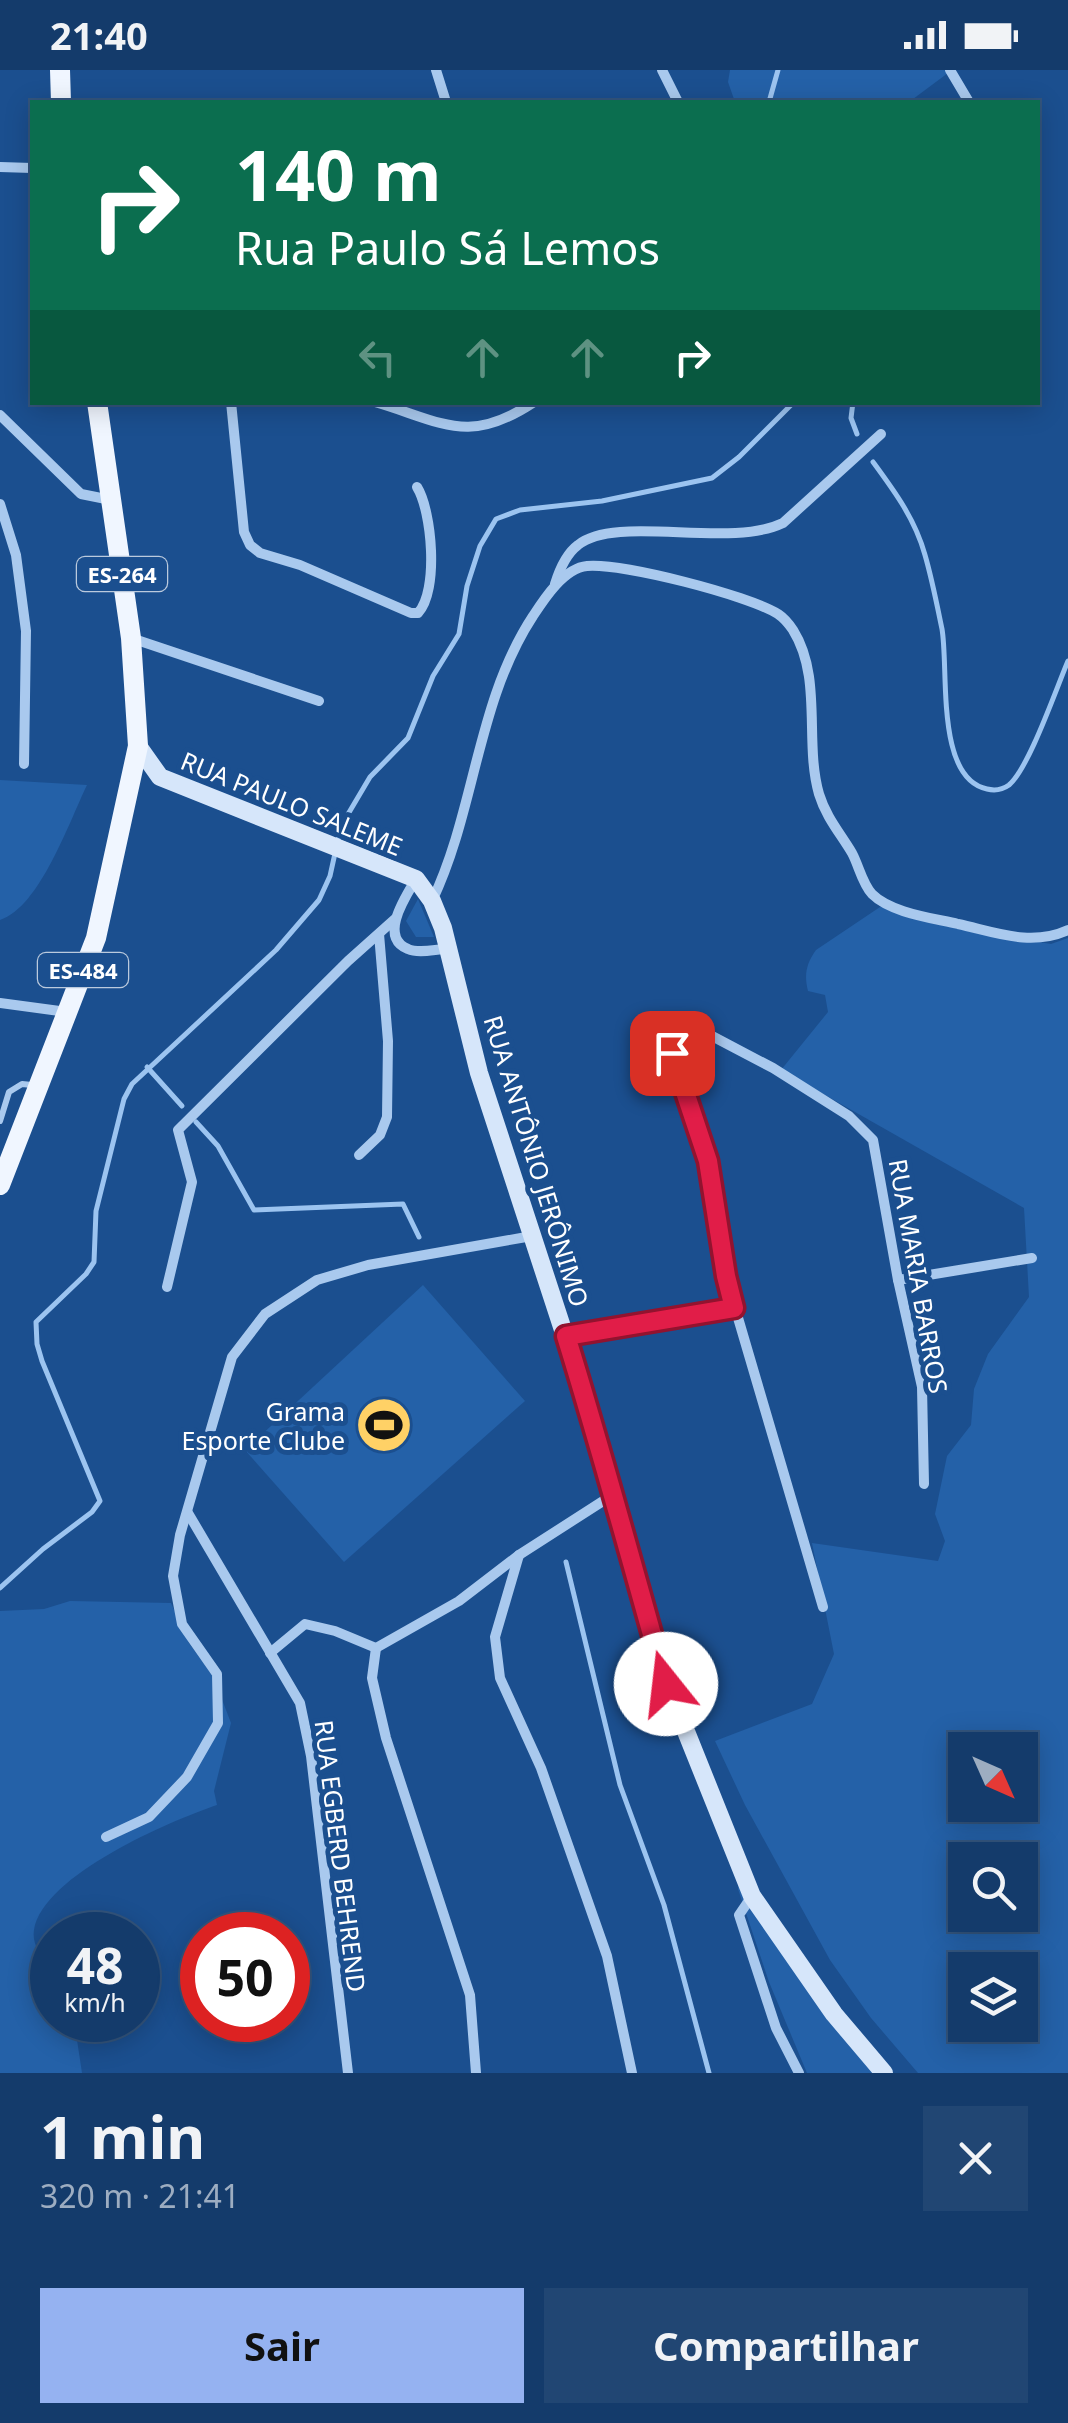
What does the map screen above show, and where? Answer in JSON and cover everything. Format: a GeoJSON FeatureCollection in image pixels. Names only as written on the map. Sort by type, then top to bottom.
{"type":"FeatureCollection","features":[{"type":"Feature","properties":{"kind":"main road"},"geometry":{"type":"LineString","coordinates":[[60,70],[61,100]]}},
{"type":"Feature","properties":{"kind":"main road","name":"ES-264"},"geometry":{"type":"LineString","coordinates":[[97,405],[131,638],[138,746]]}},
{"type":"Feature","properties":{"kind":"main road","name":"RUA PAULO SALEME"},"geometry":{"type":"LineString","coordinates":[[138,746],[160,777],[416,879],[432,900]]}},
{"type":"Feature","properties":{"kind":"main road","name":"ES-484"},"geometry":{"type":"LineString","coordinates":[[0,1185],[96,938],[138,746]]}},
{"type":"Feature","properties":{"kind":"main road","name":"RUA ANTÔNIO JERÔNIMO"},"geometry":{"type":"LineString","coordinates":[[432,900],[479,1073],[614,1494],[666,1684],[752,1896],[834,2014],[884,2073]]}},
{"type":"Feature","properties":{"kind":"street"},"geometry":{"type":"LineString","coordinates":[[436,70],[445,100]]}},
{"type":"Feature","properties":{"kind":"street"},"geometry":{"type":"LineString","coordinates":[[662,70],[677,100]]}},
{"type":"Feature","properties":{"kind":"street"},"geometry":{"type":"LineString","coordinates":[[950,70],[968,100]]}},
{"type":"Feature","properties":{"kind":"street"},"geometry":{"type":"LineString","coordinates":[[0,167],[30,168]]}},
{"type":"Feature","properties":{"kind":"street"},"geometry":{"type":"LineString","coordinates":[[231,405],[244,532],[252,548],[411,613],[418,613],[424,606],[431,556],[426,510],[416,486]]}},
{"type":"Feature","properties":{"kind":"street"},"geometry":{"type":"LineString","coordinates":[[384,405],[452,427],[469,428],[505,420],[529,405]]}},
{"type":"Feature","properties":{"kind":"street"},"geometry":{"type":"LineString","coordinates":[[0,415],[81,494],[112,500]]}},
{"type":"Feature","properties":{"kind":"street"},"geometry":{"type":"LineString","coordinates":[[432,900],[452,852],[493,698],[515,647],[553,590],[571,551],[579,543],[599,536],[769,530],[783,523],[881,434]]}},
{"type":"Feature","properties":{"kind":"street"},"geometry":{"type":"LineString","coordinates":[[0,504],[16,555],[26,631],[24,764]]}},
{"type":"Feature","properties":{"kind":"street"},"geometry":{"type":"LineString","coordinates":[[553,590],[574,570],[586,566],[628,570],[762,606],[786,620],[796,634],[806,673],[818,791],[826,814],[874,895],[905,909],[1024,939],[1068,930]]}},
{"type":"Feature","properties":{"kind":"street"},"geometry":{"type":"LineString","coordinates":[[131,638],[319,700]]}},
{"type":"Feature","properties":{"kind":"street"},"geometry":{"type":"LineString","coordinates":[[166,1287],[192,1182],[178,1130],[396,919],[416,879]]}},
{"type":"Feature","properties":{"kind":"street"},"geometry":{"type":"LineString","coordinates":[[396,919],[396,932],[404,947],[417,951],[448,949]]}},
{"type":"Feature","properties":{"kind":"street"},"geometry":{"type":"LineString","coordinates":[[358,1155],[380,1135],[387,1117],[388,1041],[379,934]]}},
{"type":"Feature","properties":{"kind":"street"},"geometry":{"type":"LineString","coordinates":[[0,1003],[67,1012]]}},
{"type":"Feature","properties":{"kind":"street","name":"RUA MARIA BARROS"},"geometry":{"type":"LineString","coordinates":[[823,1607],[734,1308],[708,1161],[674,1064],[668,1024],[712,1036],[773,1068],[829,1102],[868,1132],[877,1151],[898,1280],[922,1387],[924,1484]]}},
{"type":"Feature","properties":{"kind":"street"},"geometry":{"type":"LineString","coordinates":[[106,1837],[150,1817],[187,1777],[218,1723],[217,1674],[182,1624],[173,1576],[180,1535],[232,1356],[264,1314],[316,1280],[368,1265],[532,1236]]}},
{"type":"Feature","properties":{"kind":"street"},"geometry":{"type":"LineString","coordinates":[[898,1280],[1032,1258]]}},
{"type":"Feature","properties":{"kind":"street"},"geometry":{"type":"LineString","coordinates":[[566,1336],[734,1308]]}},
{"type":"Feature","properties":{"kind":"street"},"geometry":{"type":"LineString","coordinates":[[376,1648],[459,1601],[519,1555],[614,1494]]}},
{"type":"Feature","properties":{"kind":"street","name":"RUA EGBERD BEHREND"},"geometry":{"type":"LineString","coordinates":[[188,1513],[300,1703],[311,1756],[348,2073]]}},
{"type":"Feature","properties":{"kind":"street"},"geometry":{"type":"LineString","coordinates":[[519,1555],[495,1637],[500,1678],[540,1768],[607,1956],[632,2073]]}},
{"type":"Feature","properties":{"kind":"street"},"geometry":{"type":"LineString","coordinates":[[270,1652],[305,1624],[376,1648]]}},
{"type":"Feature","properties":{"kind":"street"},"geometry":{"type":"LineString","coordinates":[[376,1648],[372,1678],[386,1738],[470,1996],[476,2073]]}},
{"type":"Feature","properties":{"kind":"street"},"geometry":{"type":"LineString","coordinates":[[752,1896],[739,1915],[776,2028],[798,2073]]}},
{"type":"Feature","properties":{"kind":"lane"},"geometry":{"type":"LineString","coordinates":[[0,1120],[9,1092],[22,1084],[38,1086]]}},
{"type":"Feature","properties":{"kind":"shaded area"},"geometry":{"type":"Polygon","coordinates":[[[730,70],[952,70],[912,100],[734,100],[728,82],[730,70]]]}},
{"type":"Feature","properties":{"kind":"shaded area"},"geometry":{"type":"Polygon","coordinates":[[[0,780],[87,785],[40,881],[28,899],[0,920],[0,780]]]}},
{"type":"Feature","properties":{"kind":"shaded area"},"geometry":{"type":"Polygon","coordinates":[[[418,899],[434,937],[416,937],[406,921],[418,899]]]}},
{"type":"Feature","properties":{"kind":"shaded area"},"geometry":{"type":"Polygon","coordinates":[[[883,905],[934,924],[1051,944],[1068,938],[1068,2073],[918,2073],[871,2018],[830,1960],[745,1805],[715,1741],[812,1704],[834,1654],[812,1543],[938,1561],[945,1541],[935,1514],[947,1456],[971,1425],[974,1389],[988,1354],[1029,1297],[1024,1208],[781,1070],[828,1012],[825,995],[808,991],[810,960],[816,950],[883,905]]]}},
{"type":"Feature","properties":{"kind":"shaded area","name":"Grama Esporte Clube"},"geometry":{"type":"Polygon","coordinates":[[[423,1285],[525,1401],[344,1562],[245,1450],[423,1285]]]}},
{"type":"Feature","properties":{"kind":"shaded area"},"geometry":{"type":"Polygon","coordinates":[[[70,1601],[171,1603],[189,1643],[213,1676],[231,1723],[214,1791],[217,1805],[111,1853],[83,1870],[42,1912],[30,1912],[30,2042],[77,2042],[82,2073],[0,2073],[0,1611],[44,1609],[70,1601]]]}},
{"type":"Feature","properties":{"kind":"shaded area"},"geometry":{"type":"Polygon","coordinates":[[[740,1873],[881,2073],[807,2073],[769,1982],[738,1889],[740,1873]]]}},
{"type":"Feature","properties":{"kind":"waterway"},"geometry":{"type":"LineString","coordinates":[[770,100],[778,70]]}},
{"type":"Feature","properties":{"kind":"waterway"},"geometry":{"type":"LineString","coordinates":[[0,1588],[92,1512],[100,1501],[42,1361],[36,1322],[94,1262],[96,1211],[124,1099],[132,1084],[276,950],[319,900],[330,876],[341,826],[370,777],[408,738],[433,676],[459,634],[467,586],[480,546],[496,519],[520,510],[602,501],[712,478],[791,405]]}},
{"type":"Feature","properties":{"kind":"waterway"},"geometry":{"type":"LineString","coordinates":[[853,405],[851,418],[857,434]]}},
{"type":"Feature","properties":{"kind":"waterway"},"geometry":{"type":"LineString","coordinates":[[873,462],[910,518],[925,555],[942,629],[952,744],[970,781],[996,790],[1009,785],[1017,776],[1068,661]]}},
{"type":"Feature","properties":{"kind":"waterway"},"geometry":{"type":"LineString","coordinates":[[147,1067],[182,1106]]}},
{"type":"Feature","properties":{"kind":"waterway"},"geometry":{"type":"LineString","coordinates":[[196,1122],[218,1146],[254,1210],[403,1204],[419,1237]]}},
{"type":"Feature","properties":{"kind":"waterway"},"geometry":{"type":"LineString","coordinates":[[566,1562],[620,1785],[664,1905],[709,2073]]}},
{"type":"Feature","properties":{"kind":"place","name":"Grama Esporte Clube"},"geometry":{"type":"Point","coordinates":[384,1425]}},
{"type":"Feature","properties":{"kind":"route"},"geometry":{"type":"LineString","coordinates":[[666,1684],[566,1336],[734,1308],[708,1161],[672,1053]]}}]}
